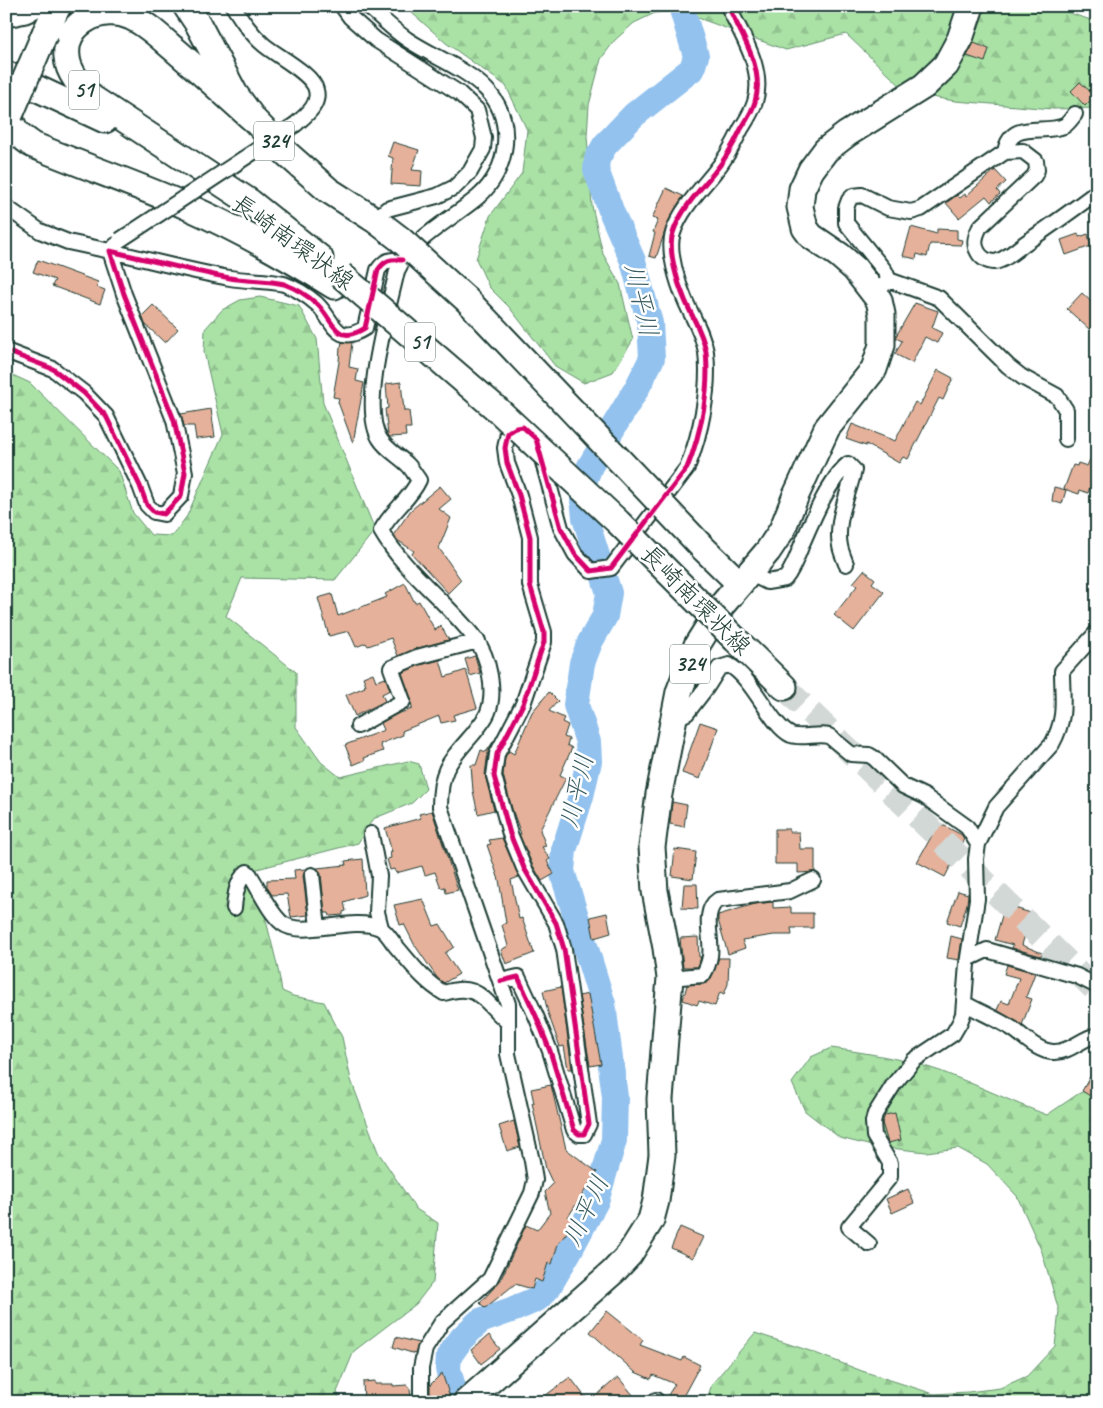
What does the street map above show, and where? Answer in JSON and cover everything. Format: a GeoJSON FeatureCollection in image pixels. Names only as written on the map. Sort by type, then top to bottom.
{"type":"FeatureCollection","features":[{"type":"Feature","properties":{"kind":"highway"},"geometry":{"type":"LineString","coordinates":[[6,14],[25,10],[32,6]]}},
{"type":"Feature","properties":{"kind":"highway"},"geometry":{"type":"LineString","coordinates":[[8,116],[58,6]]}},
{"type":"Feature","properties":{"kind":"highway","name":"324"},"geometry":{"type":"LineString","coordinates":[[186,6],[198,24],[235,94],[254,120],[307,173],[328,190],[375,220],[401,250],[466,300],[703,548],[744,579]]}},
{"type":"Feature","properties":{"kind":"highway","name":"324"},"geometry":{"type":"LineString","coordinates":[[466,1402],[613,1272],[629,1255],[651,1220],[656,1201],[662,1155],[660,1099],[670,978],[655,891],[652,847],[659,794],[679,692],[697,645],[722,606],[768,551],[782,530],[796,494],[827,428],[874,369],[882,345],[882,314],[879,300],[882,287],[811,236],[805,228],[800,207],[802,189],[811,170],[826,150],[847,134],[924,86],[946,65],[960,39],[971,6]]}},
{"type":"Feature","properties":{"kind":"highway","name":"51"},"geometry":{"type":"LineString","coordinates":[[254,120],[166,42],[132,17],[103,12],[91,16],[72,33],[67,44],[66,57],[71,72],[79,85],[92,98],[250,202],[320,258]]}},
{"type":"Feature","properties":{"kind":"highway","name":"長崎南環状線"},"geometry":{"type":"LineString","coordinates":[[6,74],[116,126],[180,163],[249,208],[320,258],[337,280],[417,347],[498,410],[618,522],[784,687]]}},
{"type":"Feature","properties":{"kind":"highway","name":"51"},"geometry":{"type":"LineString","coordinates":[[8,116],[12,127],[20,136],[33,145],[211,218],[337,280]]}},
{"type":"Feature","properties":{"kind":"street"},"geometry":{"type":"LineString","coordinates":[[110,252],[120,240],[296,124],[312,109],[317,97],[316,88],[309,78],[264,45],[248,29],[233,6]]}},
{"type":"Feature","properties":{"kind":"street"},"geometry":{"type":"LineString","coordinates":[[342,6],[350,17],[376,40],[459,93],[476,110],[484,138],[482,149],[470,172],[455,187],[437,196],[386,209],[375,220]]}},
{"type":"Feature","properties":{"kind":"street"},"geometry":{"type":"LineString","coordinates":[[6,207],[40,231],[68,242],[231,278],[284,284],[305,294],[317,304],[336,330],[346,335],[356,334],[365,328],[378,270],[383,263],[427,235],[478,197],[491,184],[504,156],[505,128],[500,109],[493,95],[462,70],[409,40],[367,6]]}},
{"type":"Feature","properties":{"kind":"street"},"geometry":{"type":"LineString","coordinates":[[501,981],[518,978],[550,1051],[574,1130],[579,1134],[584,1134],[589,1124],[564,949],[556,923],[524,868],[510,834],[494,776],[497,754],[523,704],[544,642],[544,632],[530,585],[530,537],[507,463],[505,448],[508,433],[516,428],[523,427],[536,439],[561,528],[575,554],[591,571],[611,568],[687,468],[694,451],[703,411],[706,352],[698,325],[684,299],[672,255],[672,234],[683,212],[725,160],[755,104],[758,87],[754,61],[728,6]]}},
{"type":"Feature","properties":{"kind":"street"},"geometry":{"type":"LineString","coordinates":[[1005,152],[1006,144],[1012,136],[1020,131],[1050,129],[1066,125],[1075,114]]}},
{"type":"Feature","properties":{"kind":"street"},"geometry":{"type":"LineString","coordinates":[[1066,439],[1066,410],[1056,396],[1022,377],[1008,366],[939,298],[882,287],[885,271],[846,223],[846,208],[853,196],[862,195],[888,208],[911,212],[921,209],[1005,152],[1023,152],[1036,161],[1037,170],[1034,176],[980,227],[976,234],[975,243],[977,251],[987,260],[996,261],[1062,218],[1097,192]]}},
{"type":"Feature","properties":{"kind":"street"},"geometry":{"type":"LineString","coordinates":[[401,250],[378,353],[373,403],[375,426],[379,437],[385,445],[409,466],[419,480],[414,490],[385,523],[381,532],[398,554],[478,641],[490,674],[493,696],[488,714],[445,770],[440,786],[440,807],[508,1004],[508,1054],[535,1180],[532,1193],[490,1279],[442,1322],[425,1349],[421,1368],[421,1402]]}},
{"type":"Feature","properties":{"kind":"street"},"geometry":{"type":"LineString","coordinates":[[6,351],[53,370],[84,393],[106,416],[140,486],[147,505],[154,512],[164,514],[172,507],[181,496],[185,473],[174,420],[124,294],[110,252]]}},
{"type":"Feature","properties":{"kind":"street"},"geometry":{"type":"LineString","coordinates":[[744,579],[767,582],[785,579],[791,571],[810,525],[839,472],[848,464],[854,470],[844,505],[840,531],[840,545],[846,564]]}},
{"type":"Feature","properties":{"kind":"street"},"geometry":{"type":"LineString","coordinates":[[869,1244],[849,1227],[890,1177],[890,1163],[874,1136],[874,1114],[894,1084],[914,1060],[953,1034],[960,1022],[977,899],[976,859],[978,844],[996,807],[1054,739],[1064,707],[1062,671],[1065,665],[1097,632]]}},
{"type":"Feature","properties":{"kind":"street"},"geometry":{"type":"LineString","coordinates":[[358,726],[403,701],[391,668],[417,657],[478,641]]}},
{"type":"Feature","properties":{"kind":"street"},"geometry":{"type":"LineString","coordinates":[[673,720],[687,713],[719,668],[729,665],[736,669],[780,726],[791,735],[829,736],[851,754],[868,755],[903,786],[924,796],[967,827],[978,844]]}},
{"type":"Feature","properties":{"kind":"street"},"geometry":{"type":"LineString","coordinates":[[372,834],[379,876],[377,912],[381,928],[430,984],[444,993],[458,988],[468,989],[478,994],[508,1022]]}},
{"type":"Feature","properties":{"kind":"street"},"geometry":{"type":"LineString","coordinates":[[234,908],[240,880],[247,872],[272,912],[282,922],[295,928],[361,923],[381,928]]}},
{"type":"Feature","properties":{"kind":"street"},"geometry":{"type":"LineString","coordinates":[[312,875],[318,927]]}},
{"type":"Feature","properties":{"kind":"street"},"geometry":{"type":"LineString","coordinates":[[670,978],[703,975],[710,955],[710,914],[714,902],[790,890],[813,880]]}},
{"type":"Feature","properties":{"kind":"street"},"geometry":{"type":"LineString","coordinates":[[968,959],[987,950],[1077,976],[1097,986]]}},
{"type":"Feature","properties":{"kind":"street"},"geometry":{"type":"LineString","coordinates":[[964,1003],[1013,1029],[1042,1049],[1054,1052],[1069,1048],[1091,1036],[1097,1035]]}},
{"type":"Feature","properties":{"kind":"green space"},"geometry":{"type":"Polygon","coordinates":[[[404,6],[1048,6],[1097,22],[1097,108],[1053,109],[955,101],[908,93],[846,34],[786,50],[679,11],[655,13],[634,23],[615,40],[601,59],[589,105],[587,136],[592,206],[603,254],[620,284],[633,340],[613,372],[584,383],[555,366],[509,307],[489,287],[476,259],[490,216],[522,173],[527,130],[506,86],[446,43],[404,6]]]}},
{"type":"Feature","properties":{"kind":"green space"},"geometry":{"type":"Polygon","coordinates":[[[260,297],[299,306],[317,339],[323,403],[375,530],[335,580],[242,578],[226,616],[296,672],[296,727],[321,762],[340,777],[408,761],[419,764],[426,789],[412,803],[373,819],[358,843],[257,869],[261,900],[282,991],[293,996],[324,1002],[342,1037],[351,1080],[378,1152],[416,1209],[438,1223],[433,1282],[416,1304],[354,1351],[337,1392],[341,1402],[6,1402],[6,372],[30,383],[119,471],[133,513],[151,535],[172,536],[187,516],[223,434],[204,352],[205,329],[222,310],[240,300],[260,297]]]}},
{"type":"Feature","properties":{"kind":"green space"},"geometry":{"type":"Polygon","coordinates":[[[831,1048],[886,1057],[927,1067],[1047,1115],[1078,1094],[1097,1085],[1097,1402],[706,1402],[712,1384],[755,1333],[934,1394],[1000,1388],[1027,1376],[1055,1346],[1059,1311],[1042,1252],[1017,1196],[987,1164],[958,1148],[926,1152],[872,1146],[840,1138],[805,1111],[792,1083],[811,1057],[831,1048]]]}},
{"type":"Feature","properties":{"kind":"building"},"geometry":{"type":"Polygon","coordinates":[[[974,43],[989,49],[985,62],[967,56],[974,43]]]}},
{"type":"Feature","properties":{"kind":"building"},"geometry":{"type":"Polygon","coordinates":[[[1080,82],[1095,96],[1085,106],[1071,91],[1080,82]]]}},
{"type":"Feature","properties":{"kind":"building"},"geometry":{"type":"Polygon","coordinates":[[[393,142],[419,150],[412,170],[422,171],[421,186],[391,184],[393,158],[388,156],[393,142]]]}},
{"type":"Feature","properties":{"kind":"building"},"geometry":{"type":"Polygon","coordinates":[[[995,170],[1006,182],[997,190],[1000,194],[991,202],[986,196],[959,218],[946,203],[957,195],[960,198],[965,194],[966,196],[995,170]]]}},
{"type":"Feature","properties":{"kind":"building"},"geometry":{"type":"Polygon","coordinates":[[[666,188],[683,196],[668,222],[656,258],[649,256],[655,233],[653,232],[658,220],[652,218],[666,188]]]}},
{"type":"Feature","properties":{"kind":"building"},"geometry":{"type":"Polygon","coordinates":[[[911,227],[937,234],[937,229],[957,230],[957,239],[962,240],[961,245],[930,244],[927,257],[917,254],[916,259],[903,256],[911,227]]]}},
{"type":"Feature","properties":{"kind":"building"},"geometry":{"type":"Polygon","coordinates":[[[1078,234],[1079,237],[1088,234],[1091,246],[1066,255],[1061,240],[1078,234]]]}},
{"type":"Feature","properties":{"kind":"building"},"geometry":{"type":"Polygon","coordinates":[[[38,260],[98,282],[97,287],[105,290],[100,304],[52,286],[55,280],[33,272],[38,260]]]}},
{"type":"Feature","properties":{"kind":"building"},"geometry":{"type":"Polygon","coordinates":[[[1082,293],[1097,307],[1097,320],[1089,329],[1067,309],[1082,293]]]}},
{"type":"Feature","properties":{"kind":"building"},"geometry":{"type":"Polygon","coordinates":[[[915,303],[938,311],[932,328],[942,333],[937,343],[925,337],[912,363],[895,354],[902,341],[896,338],[896,336],[915,303]]]}},
{"type":"Feature","properties":{"kind":"building"},"geometry":{"type":"Polygon","coordinates":[[[153,305],[178,329],[165,343],[145,324],[142,316],[153,305]]]}},
{"type":"Feature","properties":{"kind":"building"},"geometry":{"type":"Polygon","coordinates":[[[342,342],[352,342],[349,367],[358,369],[356,381],[364,383],[353,443],[338,402],[339,398],[333,397],[342,342]]]}},
{"type":"Feature","properties":{"kind":"building"},"geometry":{"type":"Polygon","coordinates":[[[938,370],[953,378],[943,400],[939,398],[908,459],[903,457],[899,463],[866,444],[866,446],[846,439],[852,424],[895,441],[915,402],[920,405],[938,370]]]}},
{"type":"Feature","properties":{"kind":"building"},"geometry":{"type":"Polygon","coordinates":[[[401,382],[404,411],[409,411],[411,428],[405,428],[406,436],[390,437],[388,435],[385,409],[388,408],[386,384],[401,382]]]}},
{"type":"Feature","properties":{"kind":"building"},"geometry":{"type":"Polygon","coordinates":[[[211,409],[215,437],[196,439],[194,426],[184,426],[181,414],[211,409]]]}},
{"type":"Feature","properties":{"kind":"building"},"geometry":{"type":"Polygon","coordinates":[[[1097,444],[1097,490],[1090,487],[1088,493],[1080,490],[1079,494],[1064,489],[1073,465],[1077,466],[1078,463],[1087,466],[1097,444]]]}},
{"type":"Feature","properties":{"kind":"building"},"geometry":{"type":"Polygon","coordinates":[[[440,486],[451,499],[439,509],[451,518],[439,548],[461,580],[448,593],[412,554],[414,551],[397,540],[394,534],[411,510],[440,486]]]}},
{"type":"Feature","properties":{"kind":"building"},"geometry":{"type":"Polygon","coordinates":[[[1054,487],[1066,490],[1062,504],[1052,501],[1054,487]]]}},
{"type":"Feature","properties":{"kind":"building"},"geometry":{"type":"Polygon","coordinates":[[[864,570],[875,579],[872,583],[884,592],[854,631],[834,615],[857,586],[853,583],[864,570]]]}},
{"type":"Feature","properties":{"kind":"building"},"geometry":{"type":"Polygon","coordinates":[[[405,583],[415,603],[419,601],[435,630],[441,626],[449,640],[415,649],[398,656],[391,638],[368,646],[366,643],[356,647],[349,631],[329,636],[318,598],[332,594],[338,616],[387,597],[385,594],[405,583]]]}},
{"type":"Feature","properties":{"kind":"building"},"geometry":{"type":"Polygon","coordinates":[[[475,656],[480,673],[470,676],[465,659],[475,656]]]}},
{"type":"Feature","properties":{"kind":"building"},"geometry":{"type":"Polygon","coordinates":[[[440,660],[445,677],[466,670],[477,708],[453,715],[455,720],[441,723],[439,716],[402,731],[403,735],[380,744],[383,751],[364,758],[365,760],[353,765],[345,745],[384,730],[381,723],[397,714],[412,709],[411,698],[402,673],[420,665],[440,660]]]}},
{"type":"Feature","properties":{"kind":"building"},"geometry":{"type":"Polygon","coordinates":[[[373,673],[376,681],[386,678],[390,690],[382,694],[385,701],[355,716],[346,695],[365,687],[363,677],[373,673]]]}},
{"type":"Feature","properties":{"kind":"building"},"geometry":{"type":"Polygon","coordinates":[[[549,692],[558,701],[549,711],[564,718],[562,722],[568,725],[564,737],[569,739],[567,745],[572,748],[560,775],[566,778],[540,830],[546,846],[542,847],[550,859],[547,861],[554,874],[542,881],[532,864],[519,834],[521,834],[503,775],[505,757],[509,751],[514,754],[532,712],[549,692]]]}},
{"type":"Feature","properties":{"kind":"building"},"geometry":{"type":"Polygon","coordinates":[[[700,722],[718,728],[700,779],[682,773],[700,722]]]}},
{"type":"Feature","properties":{"kind":"building"},"geometry":{"type":"Polygon","coordinates":[[[493,742],[488,752],[485,775],[494,810],[478,814],[473,791],[471,765],[476,765],[481,750],[486,752],[493,742]]]}},
{"type":"Feature","properties":{"kind":"building"},"geometry":{"type":"Polygon","coordinates":[[[672,802],[687,805],[684,827],[670,824],[672,802]]]}},
{"type":"Feature","properties":{"kind":"building"},"geometry":{"type":"Polygon","coordinates":[[[432,811],[458,890],[446,893],[445,887],[441,888],[435,872],[425,875],[422,866],[396,873],[394,869],[390,870],[387,859],[391,858],[390,852],[392,852],[385,828],[421,818],[419,814],[432,811]]]}},
{"type":"Feature","properties":{"kind":"building"},"geometry":{"type":"Polygon","coordinates":[[[939,823],[962,835],[964,839],[945,877],[917,862],[939,823]]]}},
{"type":"Feature","properties":{"kind":"building"},"geometry":{"type":"Polygon","coordinates":[[[775,829],[789,829],[789,832],[799,832],[800,849],[815,849],[815,872],[798,873],[798,864],[775,864],[775,829]]]}},
{"type":"Feature","properties":{"kind":"building"},"geometry":{"type":"Polygon","coordinates":[[[502,838],[519,877],[511,880],[519,919],[522,918],[534,953],[506,964],[501,950],[508,946],[502,925],[506,923],[499,880],[487,845],[491,844],[489,840],[502,838]]]}},
{"type":"Feature","properties":{"kind":"building"},"geometry":{"type":"Polygon","coordinates":[[[675,849],[696,852],[693,879],[672,876],[675,849]]]}},
{"type":"Feature","properties":{"kind":"building"},"geometry":{"type":"Polygon","coordinates":[[[363,859],[365,895],[344,902],[346,911],[343,912],[343,915],[330,916],[329,913],[325,913],[321,874],[317,868],[346,865],[345,861],[363,859]]]}},
{"type":"Feature","properties":{"kind":"building"},"geometry":{"type":"Polygon","coordinates":[[[306,869],[303,876],[308,915],[291,917],[287,894],[272,895],[267,887],[267,880],[295,879],[294,870],[306,869]]]}},
{"type":"Feature","properties":{"kind":"building"},"geometry":{"type":"Polygon","coordinates":[[[684,884],[697,884],[698,909],[682,908],[684,884]]]}},
{"type":"Feature","properties":{"kind":"building"},"geometry":{"type":"Polygon","coordinates":[[[958,891],[968,894],[960,926],[947,922],[958,891]]]}},
{"type":"Feature","properties":{"kind":"building"},"geometry":{"type":"Polygon","coordinates":[[[423,899],[434,926],[440,924],[454,947],[445,953],[459,974],[444,983],[438,979],[414,944],[404,924],[400,925],[394,905],[423,899]]]}},
{"type":"Feature","properties":{"kind":"building"},"geometry":{"type":"Polygon","coordinates":[[[773,902],[773,908],[791,907],[791,913],[813,913],[813,928],[791,928],[792,935],[774,935],[742,940],[745,948],[728,954],[718,915],[755,904],[773,902]]]}},
{"type":"Feature","properties":{"kind":"building"},"geometry":{"type":"Polygon","coordinates":[[[1005,905],[1031,913],[1022,945],[1042,953],[1041,956],[1012,948],[1013,945],[995,940],[1005,905]]]}},
{"type":"Feature","properties":{"kind":"building"},"geometry":{"type":"Polygon","coordinates":[[[607,913],[611,933],[594,938],[590,917],[607,913]]]}},
{"type":"Feature","properties":{"kind":"building"},"geometry":{"type":"Polygon","coordinates":[[[951,936],[962,939],[959,960],[947,958],[951,936]]]}},
{"type":"Feature","properties":{"kind":"building"},"geometry":{"type":"Polygon","coordinates":[[[698,937],[699,957],[701,957],[698,967],[683,967],[680,938],[698,937]]]}},
{"type":"Feature","properties":{"kind":"building"},"geometry":{"type":"Polygon","coordinates":[[[719,958],[729,958],[728,984],[724,994],[720,992],[715,1006],[699,1001],[697,1005],[683,1000],[687,985],[704,984],[710,980],[719,958]]]}},
{"type":"Feature","properties":{"kind":"building"},"geometry":{"type":"Polygon","coordinates":[[[1007,965],[1035,973],[1026,997],[1032,999],[1022,1025],[997,1010],[1001,1001],[1009,1004],[1019,978],[1004,974],[1007,965]]]}},
{"type":"Feature","properties":{"kind":"building"},"geometry":{"type":"Polygon","coordinates":[[[561,987],[572,1069],[568,1069],[564,1046],[560,1047],[548,1013],[543,991],[561,987]]]}},
{"type":"Feature","properties":{"kind":"building"},"geometry":{"type":"Polygon","coordinates":[[[588,994],[601,1064],[590,1066],[579,996],[588,994]]]}},
{"type":"Feature","properties":{"kind":"building"},"geometry":{"type":"Polygon","coordinates":[[[1097,1064],[1097,1100],[1082,1091],[1097,1064]]]}},
{"type":"Feature","properties":{"kind":"building"},"geometry":{"type":"Polygon","coordinates":[[[551,1085],[566,1149],[597,1172],[568,1217],[575,1222],[558,1244],[552,1264],[548,1263],[542,1282],[535,1279],[532,1289],[515,1284],[485,1308],[480,1303],[500,1281],[526,1225],[537,1230],[550,1213],[545,1192],[553,1184],[546,1169],[532,1103],[534,1103],[531,1089],[551,1085]]]}},
{"type":"Feature","properties":{"kind":"building"},"geometry":{"type":"Polygon","coordinates":[[[895,1113],[901,1140],[888,1143],[882,1123],[885,1115],[895,1113]]]}},
{"type":"Feature","properties":{"kind":"building"},"geometry":{"type":"Polygon","coordinates":[[[514,1121],[520,1147],[507,1151],[499,1126],[514,1121]]]}},
{"type":"Feature","properties":{"kind":"building"},"geometry":{"type":"Polygon","coordinates":[[[908,1189],[914,1203],[892,1213],[886,1199],[908,1189]]]}},
{"type":"Feature","properties":{"kind":"building"},"geometry":{"type":"Polygon","coordinates":[[[680,1227],[703,1237],[693,1258],[671,1248],[680,1227]]]}},
{"type":"Feature","properties":{"kind":"building"},"geometry":{"type":"Polygon","coordinates":[[[607,1311],[643,1340],[640,1345],[682,1361],[684,1357],[700,1365],[680,1402],[668,1395],[675,1384],[653,1375],[651,1379],[635,1372],[590,1332],[607,1311]]]}},
{"type":"Feature","properties":{"kind":"building"},"geometry":{"type":"Polygon","coordinates":[[[489,1335],[500,1349],[481,1364],[471,1350],[489,1335]]]}},
{"type":"Feature","properties":{"kind":"building"},"geometry":{"type":"Polygon","coordinates":[[[396,1337],[419,1343],[415,1354],[393,1347],[396,1337]]]}},
{"type":"Feature","properties":{"kind":"building"},"geometry":{"type":"Polygon","coordinates":[[[442,1373],[450,1397],[432,1402],[430,1385],[442,1373]]]}},
{"type":"Feature","properties":{"kind":"building"},"geometry":{"type":"Polygon","coordinates":[[[570,1377],[589,1402],[537,1402],[570,1377]]]}},
{"type":"Feature","properties":{"kind":"building"},"geometry":{"type":"Polygon","coordinates":[[[618,1377],[634,1396],[627,1402],[589,1402],[618,1377]]]}},
{"type":"Feature","properties":{"kind":"building"},"geometry":{"type":"Polygon","coordinates":[[[375,1381],[375,1384],[407,1385],[410,1389],[411,1398],[393,1399],[393,1402],[379,1402],[379,1400],[364,1401],[363,1382],[375,1381]]]}},
{"type":"Feature","properties":{"kind":"waterway","name":"川平川"},"geometry":{"type":"LineString","coordinates":[[457,1402],[448,1369],[449,1356],[462,1338],[480,1321],[537,1299],[548,1288],[596,1201],[614,1140],[615,1097],[603,1004],[562,871],[564,850],[581,796],[589,761],[588,742],[576,705],[582,663],[590,642],[605,616],[609,593],[585,518],[582,487],[590,466],[637,388],[652,358],[650,323],[633,261],[596,170],[597,159],[605,145],[634,115],[692,69],[696,56],[681,6]]}},
{"type":"Feature","properties":{"kind":"tunnel"},"geometry":{"type":"LineString","coordinates":[[784,687],[1097,991]]}},
{"type":"Feature","properties":{"kind":"cycle path"},"geometry":{"type":"LineString","coordinates":[[501,981],[518,977],[550,1051],[574,1130],[579,1134],[584,1134],[589,1124],[564,949],[556,923],[524,868],[510,834],[494,776],[497,754],[523,704],[544,642],[544,632],[530,585],[530,537],[519,495],[507,463],[505,448],[508,433],[516,428],[523,427],[536,439],[561,528],[575,554],[591,571],[611,568],[687,468],[703,411],[707,366],[705,345],[685,300],[672,257],[673,233],[685,209],[732,147],[749,116],[755,102],[757,90],[755,65],[728,6]]}},
{"type":"Feature","properties":{"kind":"cycle path"},"geometry":{"type":"LineString","coordinates":[[6,351],[53,369],[84,393],[106,416],[140,486],[147,505],[154,512],[164,514],[181,496],[185,473],[174,420],[124,294],[110,251],[215,275],[284,284],[306,295],[323,310],[336,329],[347,335],[365,328],[378,270],[388,261],[402,260]]}}]}
